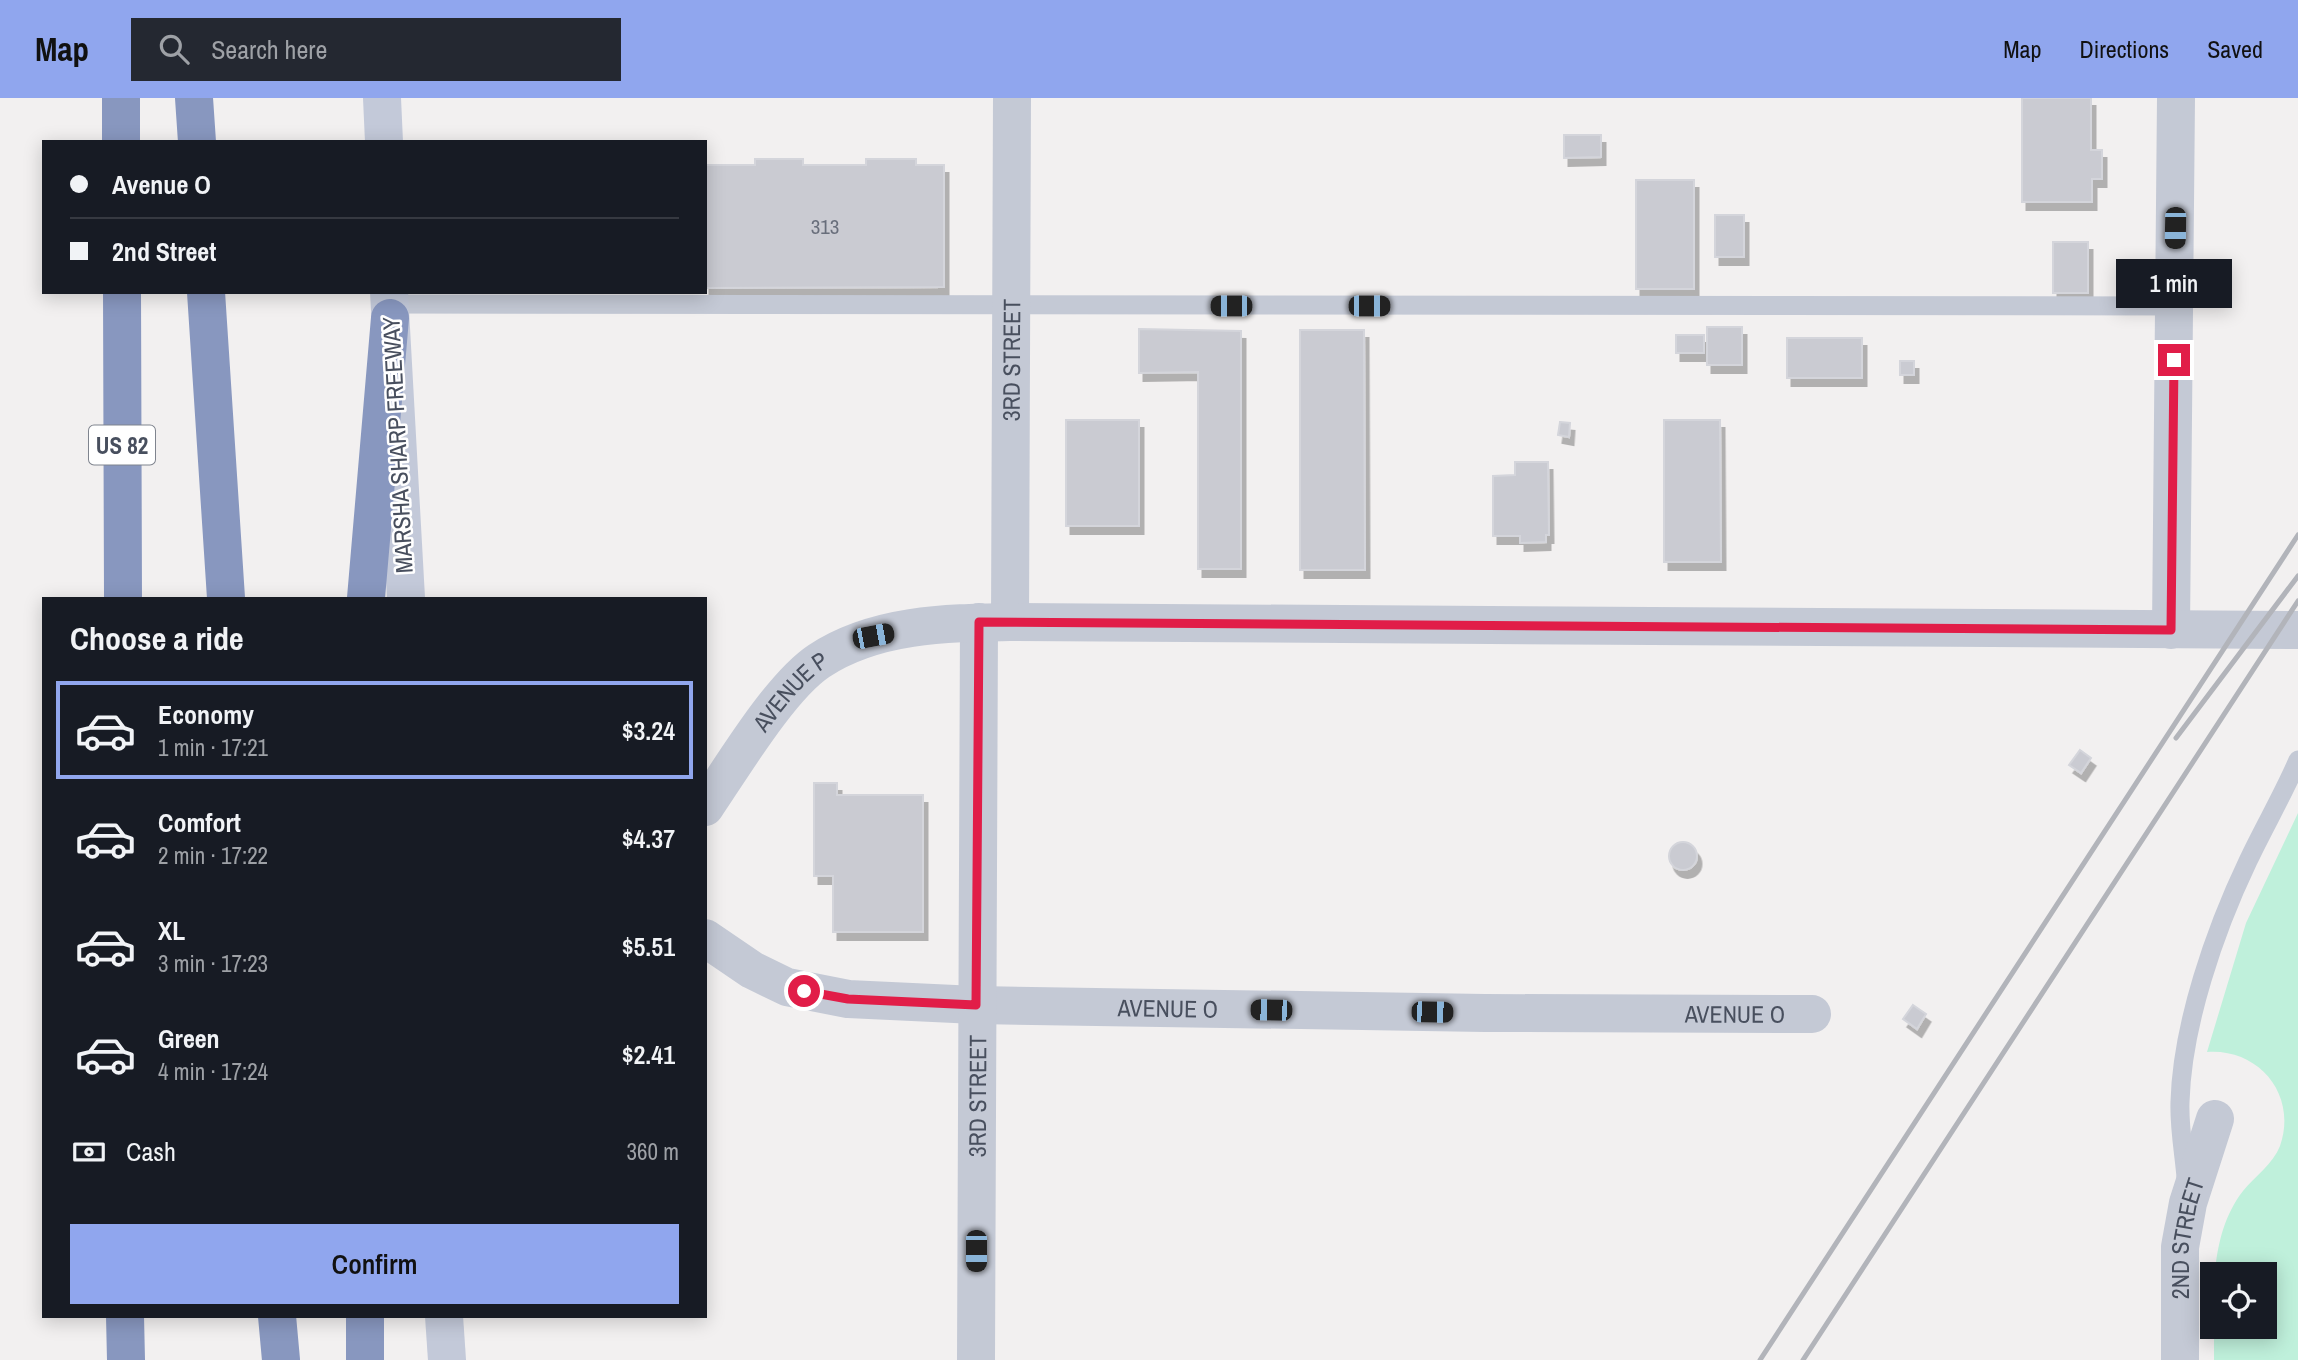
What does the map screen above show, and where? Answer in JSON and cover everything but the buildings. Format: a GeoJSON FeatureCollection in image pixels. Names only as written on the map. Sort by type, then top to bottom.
{"type":"FeatureCollection","features":[{"type":"Feature","properties":{"kind":"highway"},"geometry":{"type":"LineString","coordinates":[[121,98],[121,140]]}},
{"type":"Feature","properties":{"kind":"highway"},"geometry":{"type":"LineString","coordinates":[[194,98],[197,140]]}},
{"type":"Feature","properties":{"kind":"highway","name":"US 82"},"geometry":{"type":"LineString","coordinates":[[122,294],[123,597]]}},
{"type":"Feature","properties":{"kind":"highway"},"geometry":{"type":"LineString","coordinates":[[206,294],[226,597]]}},
{"type":"Feature","properties":{"kind":"highway"},"geometry":{"type":"LineString","coordinates":[[366,597],[390,305]]}},
{"type":"Feature","properties":{"kind":"highway"},"geometry":{"type":"LineString","coordinates":[[125,1318],[126,1360]]}},
{"type":"Feature","properties":{"kind":"highway"},"geometry":{"type":"LineString","coordinates":[[277,1318],[281,1360]]}},
{"type":"Feature","properties":{"kind":"highway"},"geometry":{"type":"LineString","coordinates":[[365,1318],[365,1360]]}},
{"type":"Feature","properties":{"kind":"main road"},"geometry":{"type":"LineString","coordinates":[[382,98],[384,140]]}},
{"type":"Feature","properties":{"kind":"main road","name":"MARSHA SHARP FREEWAY"},"geometry":{"type":"LineString","coordinates":[[390,305],[406,597]]}},
{"type":"Feature","properties":{"kind":"main road"},"geometry":{"type":"LineString","coordinates":[[444,1318],[447,1360]]}},
{"type":"Feature","properties":{"kind":"street","name":"3RD STREET"},"geometry":{"type":"LineString","coordinates":[[976,1360],[976,1005],[1011,307],[1012,98]]}},
{"type":"Feature","properties":{"kind":"street"},"geometry":{"type":"LineString","coordinates":[[2171,630],[2176,98]]}},
{"type":"Feature","properties":{"kind":"street","name":"AVENUE P"},"geometry":{"type":"LineString","coordinates":[[707,804],[777,703],[819,661],[873,636],[922,626],[994,622],[2298,630]]}},
{"type":"Feature","properties":{"kind":"street","name":"AVENUE O"},"geometry":{"type":"LineString","coordinates":[[707,940],[752,970],[787,987],[820,995],[976,1005],[1485,1013],[1812,1014]]}},
{"type":"Feature","properties":{"kind":"street","name":"2ND STREET"},"geometry":{"type":"LineString","coordinates":[[2180,1360],[2180,1247],[2188,1203],[2215,1119]]}},
{"type":"Feature","properties":{"kind":"lane"},"geometry":{"type":"LineString","coordinates":[[390,305],[2174,306]]}},
{"type":"Feature","properties":{"kind":"lane"},"geometry":{"type":"LineString","coordinates":[[2188,1203],[2180,1104],[2184,1061],[2196,1007],[2227,911],[2298,760]]}},
{"type":"Feature","properties":{"kind":"green space"},"geometry":{"type":"Polygon","coordinates":[[[2298,813],[2298,1360],[2214,1360],[2214,1339],[2277,1339],[2277,1262],[2216,1262],[2220,1239],[2231,1209],[2277,1152],[2284,1127],[2278,1092],[2257,1066],[2226,1053],[2207,1052],[2246,923],[2298,813]]]}},
{"type":"Feature","properties":{"kind":"railway"},"geometry":{"type":"LineString","coordinates":[[1760,1360],[2298,535]]}},
{"type":"Feature","properties":{"kind":"railway"},"geometry":{"type":"LineString","coordinates":[[2176,738],[2298,576]]}},
{"type":"Feature","properties":{"kind":"railway"},"geometry":{"type":"LineString","coordinates":[[1803,1360],[2298,601]]}},
{"type":"Feature","properties":{"kind":"route"},"geometry":{"type":"LineString","coordinates":[[804,991],[848,999],[976,1005],[979,622],[2171,630],[2174,360]]}}]}
